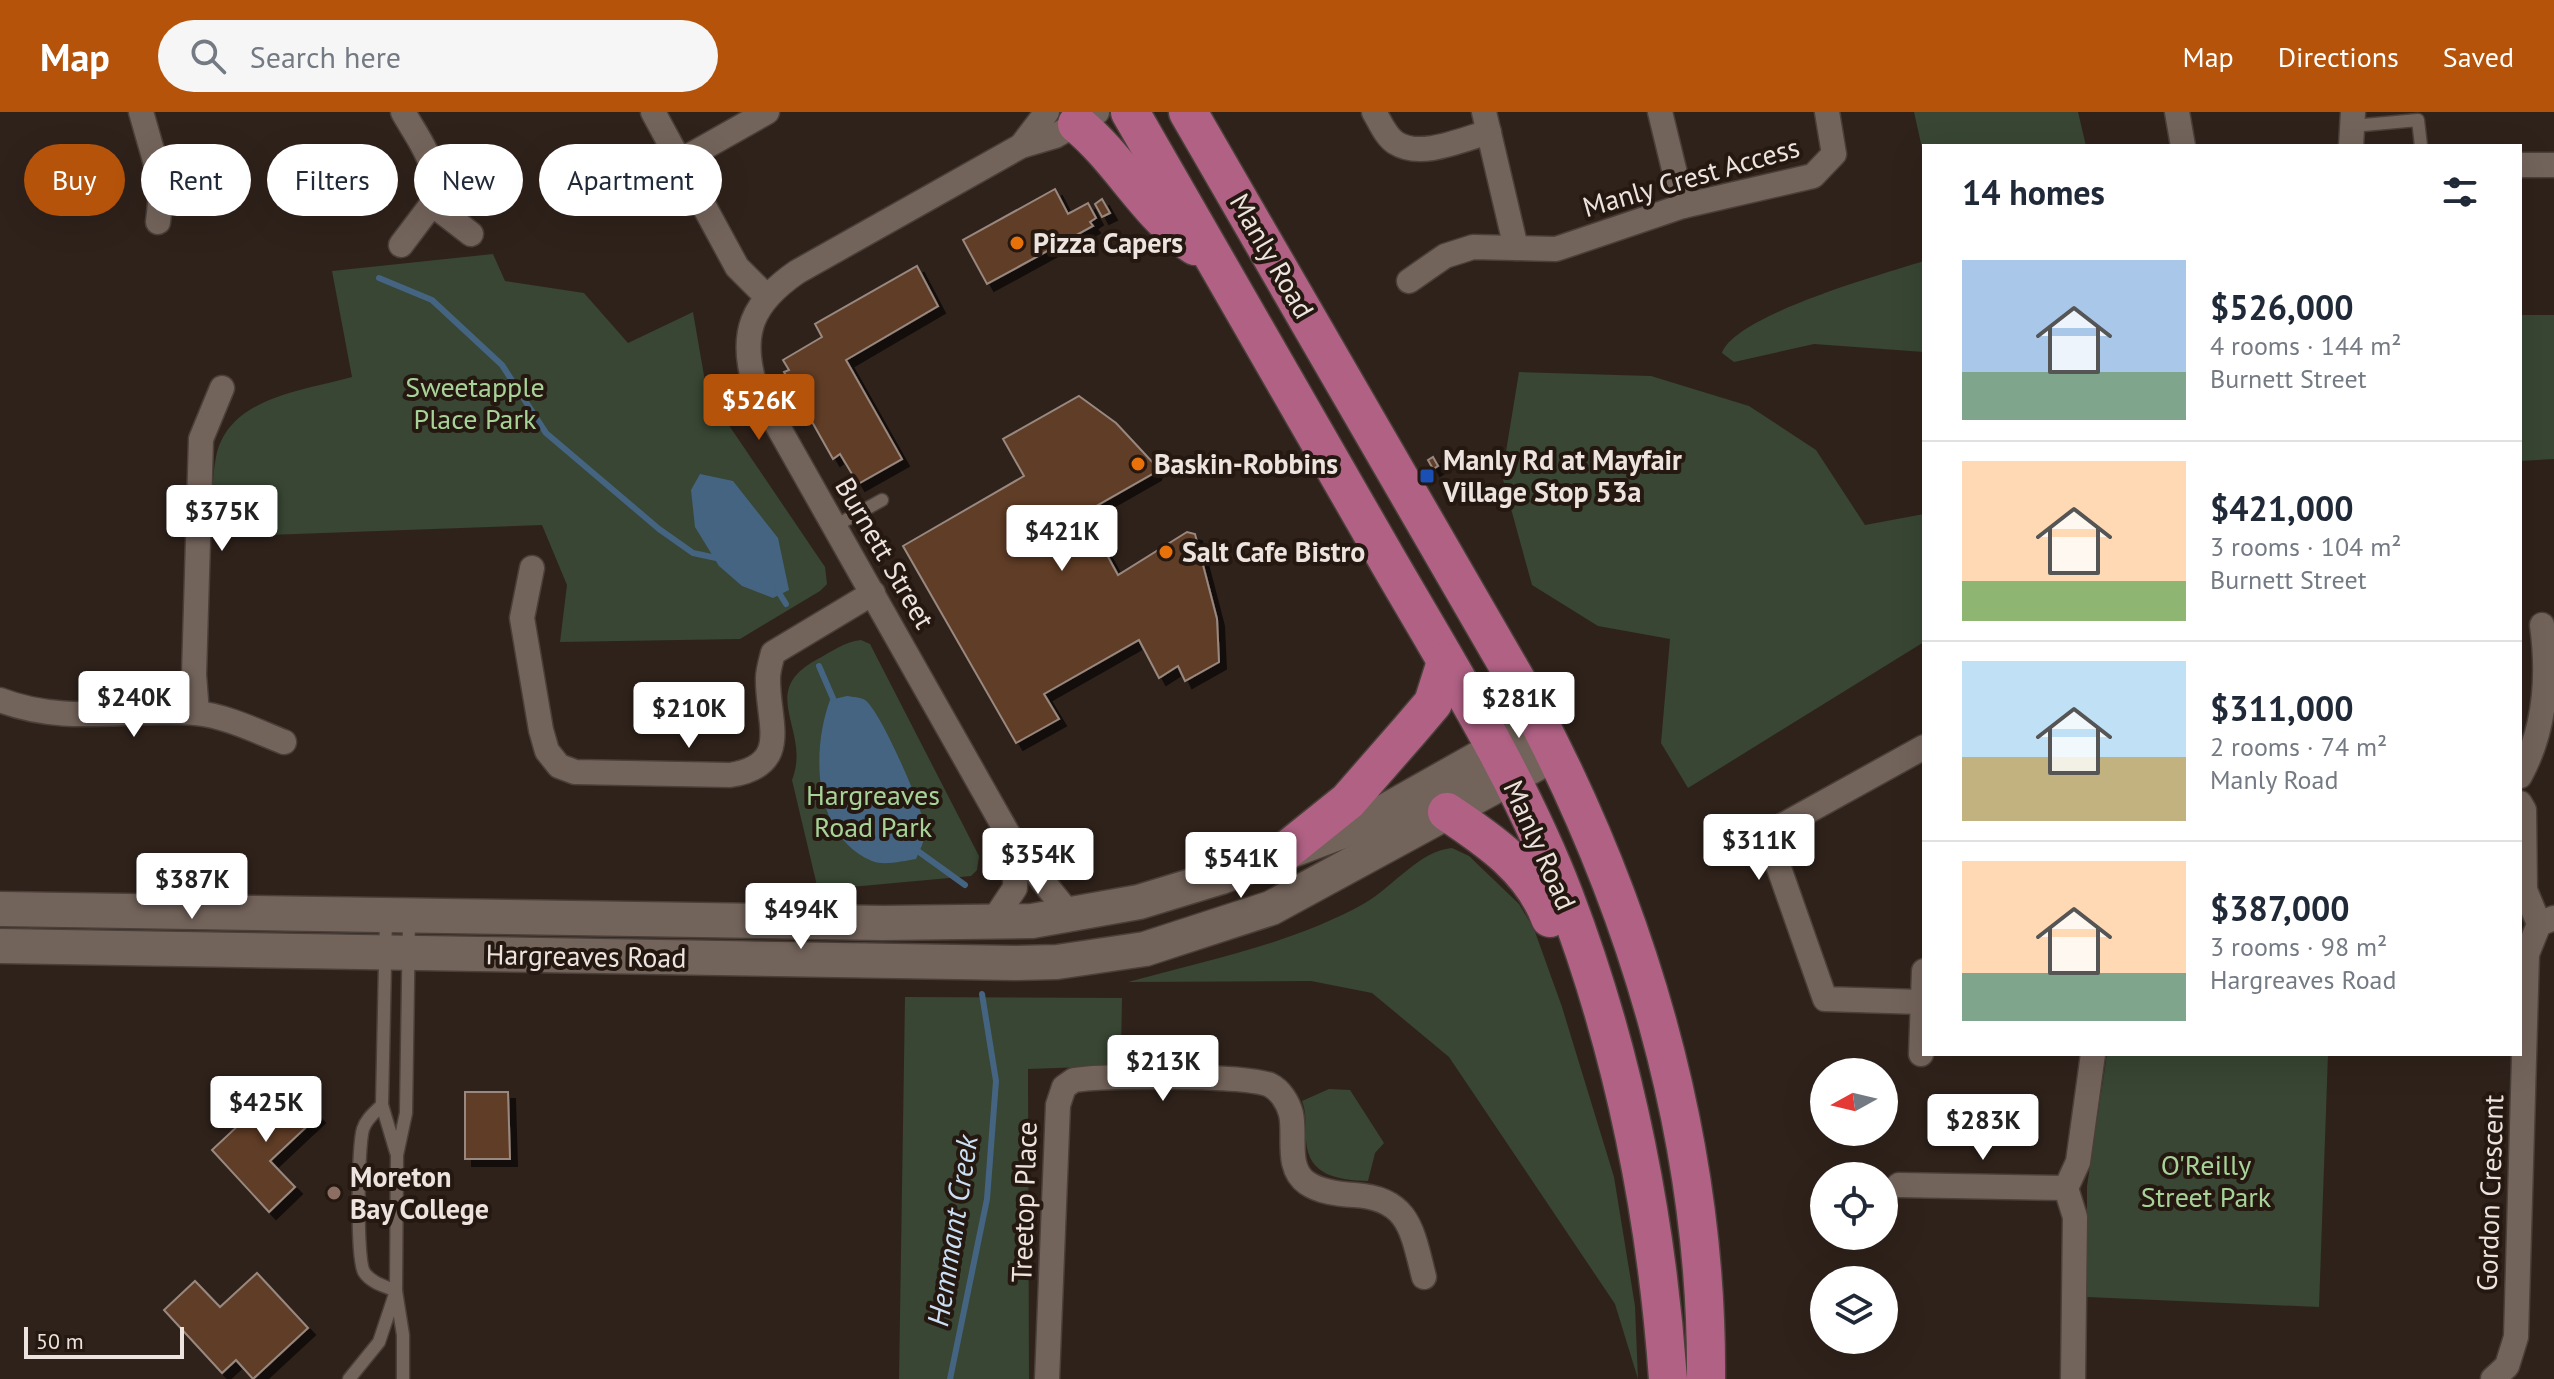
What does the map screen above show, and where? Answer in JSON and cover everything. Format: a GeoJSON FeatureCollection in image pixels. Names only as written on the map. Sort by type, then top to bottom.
{"type":"FeatureCollection","features":[{"type":"Feature","properties":{"kind":"main road","name":"Manly Road"},"geometry":{"type":"LineString","coordinates":[[1130,112],[1503,763],[1563,894],[1600,999],[1626,1090],[1644,1171],[1658,1261],[1668,1379]]}},
{"type":"Feature","properties":{"kind":"main road","name":"Manly Road"},"geometry":{"type":"LineString","coordinates":[[1188,112],[1548,739],[1622,906],[1664,1046],[1693,1198],[1706,1379]]}},
{"type":"Feature","properties":{"kind":"main road"},"geometry":{"type":"LineString","coordinates":[[1074,116],[1171,230],[1214,259]]}},
{"type":"Feature","properties":{"kind":"main road"},"geometry":{"type":"LineString","coordinates":[[1282,854],[1348,801],[1410,730],[1433,703],[1446,662]]}},
{"type":"Feature","properties":{"kind":"main road","name":"Hargreaves Road"},"geometry":{"type":"LineString","coordinates":[[0,909],[991,924],[1071,916],[1139,902],[1282,854],[1364,823],[1503,763],[1548,739]]}},
{"type":"Feature","properties":{"kind":"main road","name":"Hargreaves Road"},"geometry":{"type":"LineString","coordinates":[[0,946],[1015,963],[1104,957],[1193,936],[1271,908],[1447,812],[1503,763]]}},
{"type":"Feature","properties":{"kind":"main road"},"geometry":{"type":"LineString","coordinates":[[1447,812],[1508,857],[1541,893],[1598,1061],[1626,1090]]}},
{"type":"Feature","properties":{"kind":"street"},"geometry":{"type":"LineString","coordinates":[[141,112],[162,185],[158,222]]}},
{"type":"Feature","properties":{"kind":"street"},"geometry":{"type":"LineString","coordinates":[[403,112],[421,144]]}},
{"type":"Feature","properties":{"kind":"street"},"geometry":{"type":"LineString","coordinates":[[653,112],[672,144]]}},
{"type":"Feature","properties":{"kind":"street"},"geometry":{"type":"LineString","coordinates":[[710,144],[767,112]]}},
{"type":"Feature","properties":{"kind":"street"},"geometry":{"type":"LineString","coordinates":[[1374,112],[1393,143],[1420,150],[1487,122],[1516,248]]}},
{"type":"Feature","properties":{"kind":"street"},"geometry":{"type":"LineString","coordinates":[[1660,112],[1683,206]]}},
{"type":"Feature","properties":{"kind":"street","name":"Manly Crest Access"},"geometry":{"type":"LineString","coordinates":[[1409,281],[1445,256],[1473,247],[1556,249],[1683,206],[1813,176],[1834,154],[1827,112]]}},
{"type":"Feature","properties":{"kind":"street"},"geometry":{"type":"LineString","coordinates":[[2177,112],[2183,144]]}},
{"type":"Feature","properties":{"kind":"street","name":"Burnett Street"},"geometry":{"type":"LineString","coordinates":[[1071,916],[1038,871],[1016,848],[755,386],[747,341],[753,318],[767,297],[797,272],[1074,116]]}},
{"type":"Feature","properties":{"kind":"street"},"geometry":{"type":"LineString","coordinates":[[2522,165],[2554,165]]}},
{"type":"Feature","properties":{"kind":"street"},"geometry":{"type":"LineString","coordinates":[[401,245],[423,216]]}},
{"type":"Feature","properties":{"kind":"street"},"geometry":{"type":"LineString","coordinates":[[448,216],[471,234]]}},
{"type":"Feature","properties":{"kind":"street"},"geometry":{"type":"LineString","coordinates":[[711,216],[737,267],[767,297]]}},
{"type":"Feature","properties":{"kind":"street"},"geometry":{"type":"LineString","coordinates":[[197,713],[194,675],[201,439],[222,388]]}},
{"type":"Feature","properties":{"kind":"street"},"geometry":{"type":"LineString","coordinates":[[532,568],[522,618],[541,730],[547,751],[559,766],[575,772],[730,775],[752,772],[764,761],[774,738],[768,677],[773,653],[873,593]]}},
{"type":"Feature","properties":{"kind":"street"},"geometry":{"type":"LineString","coordinates":[[2522,772],[2534,750],[2548,668],[2542,625]]}},
{"type":"Feature","properties":{"kind":"street"},"geometry":{"type":"LineString","coordinates":[[0,700],[31,712],[64,715],[197,713],[284,742]]}},
{"type":"Feature","properties":{"kind":"street"},"geometry":{"type":"LineString","coordinates":[[1921,1002],[1825,999],[1767,834],[1922,756]]}},
{"type":"Feature","properties":{"kind":"street"},"geometry":{"type":"LineString","coordinates":[[2522,806],[2525,890],[2547,921]]}},
{"type":"Feature","properties":{"kind":"street"},"geometry":{"type":"LineString","coordinates":[[991,924],[1015,888],[1016,848]]}},
{"type":"Feature","properties":{"kind":"street","name":"Gordon Crescent"},"geometry":{"type":"LineString","coordinates":[[2493,1379],[2507,1366],[2516,1337],[2527,954],[2547,921]]}},
{"type":"Feature","properties":{"kind":"street"},"geometry":{"type":"LineString","coordinates":[[1921,1054],[1922,992]]}},
{"type":"Feature","properties":{"kind":"street"},"geometry":{"type":"LineString","coordinates":[[2073,1379],[2075,1217],[2066,1188],[2078,1162],[2093,1056]]}},
{"type":"Feature","properties":{"kind":"street","name":"Treetop Place"},"geometry":{"type":"LineString","coordinates":[[1047,1379],[1058,1105],[1064,1087],[1074,1080],[1246,1080],[1274,1087],[1285,1099],[1292,1115],[1293,1160],[1304,1181],[1322,1190],[1387,1200],[1401,1210],[1414,1239],[1424,1277]]}},
{"type":"Feature","properties":{"kind":"street"},"geometry":{"type":"LineString","coordinates":[[1899,1185],[2066,1188]]}},
{"type":"Feature","properties":{"kind":"lane"},"geometry":{"type":"LineString","coordinates":[[2353,128],[2418,120],[2421,144]]}},
{"type":"Feature","properties":{"kind":"lane"},"geometry":{"type":"LineString","coordinates":[[835,526],[882,500]]}},
{"type":"Feature","properties":{"kind":"lane"},"geometry":{"type":"LineString","coordinates":[[397,1155],[382,1105],[398,914]]}},
{"type":"Feature","properties":{"kind":"lane"},"geometry":{"type":"LineString","coordinates":[[398,914],[397,952],[406,1113],[397,1155],[396,1291],[403,1335],[403,1379]]}},
{"type":"Feature","properties":{"kind":"lane"},"geometry":{"type":"LineString","coordinates":[[382,1105],[363,1129],[359,1252],[365,1273],[372,1280],[396,1291]]}},
{"type":"Feature","properties":{"kind":"lane"},"geometry":{"type":"LineString","coordinates":[[349,1379],[379,1342],[396,1291]]}},
{"type":"Feature","properties":{"kind":"green space"},"geometry":{"type":"Polygon","coordinates":[[[1914,112],[2078,112],[2086,144],[1922,144],[1922,148],[1914,112]]]}},
{"type":"Feature","properties":{"kind":"green space","name":"Sweetapple Place Park"},"geometry":{"type":"Polygon","coordinates":[[[493,254],[505,281],[584,293],[628,343],[693,312],[707,393],[825,567],[827,584],[820,591],[740,639],[560,642],[567,585],[542,525],[212,537],[216,457],[223,437],[235,421],[270,400],[352,377],[332,271],[493,254]]]}},
{"type":"Feature","properties":{"kind":"green space"},"geometry":{"type":"Polygon","coordinates":[[[1922,262],[1922,352],[1814,344],[1734,362],[1722,353],[1733,339],[1753,324],[1845,286],[1922,262]]]}},
{"type":"Feature","properties":{"kind":"green space"},"geometry":{"type":"Polygon","coordinates":[[[2522,315],[2554,315],[2554,459],[2522,461],[2522,315]]]}},
{"type":"Feature","properties":{"kind":"green space"},"geometry":{"type":"Polygon","coordinates":[[[1519,372],[1651,376],[1749,406],[1816,450],[1865,525],[1922,514],[1922,643],[1688,788],[1661,743],[1670,639],[1598,626],[1532,585],[1502,476],[1519,372]]]}},
{"type":"Feature","properties":{"kind":"green space","name":"Hargreaves Road Park"},"geometry":{"type":"Polygon","coordinates":[[[861,640],[870,644],[979,856],[977,870],[971,876],[818,890],[792,780],[796,745],[787,699],[790,686],[799,673],[838,648],[861,640]]]}},
{"type":"Feature","properties":{"kind":"green space"},"geometry":{"type":"Polygon","coordinates":[[[1452,848],[1469,856],[1519,904],[1534,929],[1562,1007],[1614,1177],[1635,1306],[1638,1379],[1615,1304],[1449,1057],[1372,993],[1311,981],[1128,982],[1249,950],[1308,930],[1365,903],[1428,856],[1452,848]]]}},
{"type":"Feature","properties":{"kind":"green space"},"geometry":{"type":"Polygon","coordinates":[[[905,997],[1122,998],[1121,1050],[1112,1066],[1028,1069],[1029,1379],[899,1379],[905,997]]]}},
{"type":"Feature","properties":{"kind":"green space","name":"O'Reilly Street Park"},"geometry":{"type":"Polygon","coordinates":[[[2107,1056],[2328,1056],[2319,1307],[2087,1297],[2087,1186],[2107,1056]]]}},
{"type":"Feature","properties":{"kind":"green space"},"geometry":{"type":"Polygon","coordinates":[[[1329,1089],[1350,1090],[1384,1143],[1375,1153],[1368,1181],[1326,1174],[1312,1161],[1308,1152],[1302,1101],[1329,1089]]]}},
{"type":"Feature","properties":{"kind":"water"},"geometry":{"type":"Polygon","coordinates":[[[700,474],[733,481],[778,538],[789,590],[773,598],[742,586],[719,566],[695,527],[691,490],[700,474]]]}},
{"type":"Feature","properties":{"kind":"water"},"geometry":{"type":"Polygon","coordinates":[[[847,696],[863,699],[872,707],[908,779],[925,829],[916,859],[888,863],[872,861],[852,849],[838,833],[828,813],[819,767],[820,744],[830,700],[847,696]]]}},
{"type":"Feature","properties":{"kind":"building"},"geometry":{"type":"Polygon","coordinates":[[[1055,189],[1068,214],[1088,203],[1096,218],[1090,222],[1093,226],[987,284],[963,240],[1055,189]]]}},
{"type":"Feature","properties":{"kind":"building"},"geometry":{"type":"Polygon","coordinates":[[[1102,199],[1110,213],[1102,217],[1095,204],[1102,199]]]}},
{"type":"Feature","properties":{"kind":"building"},"geometry":{"type":"Polygon","coordinates":[[[917,266],[938,306],[846,360],[902,459],[858,484],[840,454],[833,459],[784,372],[789,370],[783,360],[822,337],[815,324],[917,266]]]}},
{"type":"Feature","properties":{"kind":"building"},"geometry":{"type":"Polygon","coordinates":[[[1079,396],[1116,423],[1156,466],[1154,473],[1084,513],[1118,575],[1187,532],[1195,534],[1217,619],[1219,662],[1185,681],[1178,666],[1159,678],[1139,640],[1044,694],[1059,719],[1016,743],[903,546],[1024,476],[1003,439],[1079,396]]]}},
{"type":"Feature","properties":{"kind":"building"},"geometry":{"type":"Polygon","coordinates":[[[1433,457],[1438,466],[1433,469],[1428,460],[1433,457]]]}},
{"type":"Feature","properties":{"kind":"building"},"geometry":{"type":"Polygon","coordinates":[[[286,1081],[318,1116],[270,1161],[295,1187],[269,1212],[212,1150],[286,1081]]]}},
{"type":"Feature","properties":{"kind":"building"},"geometry":{"type":"Polygon","coordinates":[[[465,1092],[508,1092],[510,1159],[465,1159],[465,1092]]]}},
{"type":"Feature","properties":{"kind":"building"},"geometry":{"type":"Polygon","coordinates":[[[257,1273],[308,1328],[253,1379],[236,1360],[222,1373],[164,1310],[195,1281],[220,1307],[257,1273]]]}},
{"type":"Feature","properties":{"kind":"waterway","name":"Hemmant Creek"},"geometry":{"type":"LineString","coordinates":[[379,278],[432,300],[502,365],[546,433],[659,529],[693,553],[721,559]]}},
{"type":"Feature","properties":{"kind":"waterway","name":"Hemmant Creek"},"geometry":{"type":"LineString","coordinates":[[776,588],[786,604]]}},
{"type":"Feature","properties":{"kind":"waterway","name":"Hemmant Creek"},"geometry":{"type":"LineString","coordinates":[[819,666],[835,703]]}},
{"type":"Feature","properties":{"kind":"waterway","name":"Hemmant Creek"},"geometry":{"type":"LineString","coordinates":[[915,849],[965,885]]}},
{"type":"Feature","properties":{"kind":"waterway","name":"Hemmant Creek"},"geometry":{"type":"LineString","coordinates":[[950,1379],[987,1199],[996,1081],[982,994]]}},
{"type":"Feature","properties":{"kind":"place","name":"Pizza Capers"},"geometry":{"type":"Point","coordinates":[1017,243]}},
{"type":"Feature","properties":{"kind":"place","name":"Baskin-Robbins"},"geometry":{"type":"Point","coordinates":[1138,464]}},
{"type":"Feature","properties":{"kind":"place","name":"Manly Rd at Mayfair Village Stop 53a"},"geometry":{"type":"Point","coordinates":[1427,476]}},
{"type":"Feature","properties":{"kind":"place","name":"Salt Cafe Bistro"},"geometry":{"type":"Point","coordinates":[1166,552]}},
{"type":"Feature","properties":{"kind":"place","name":"Moreton Bay College"},"geometry":{"type":"Point","coordinates":[334,1193]}}]}
